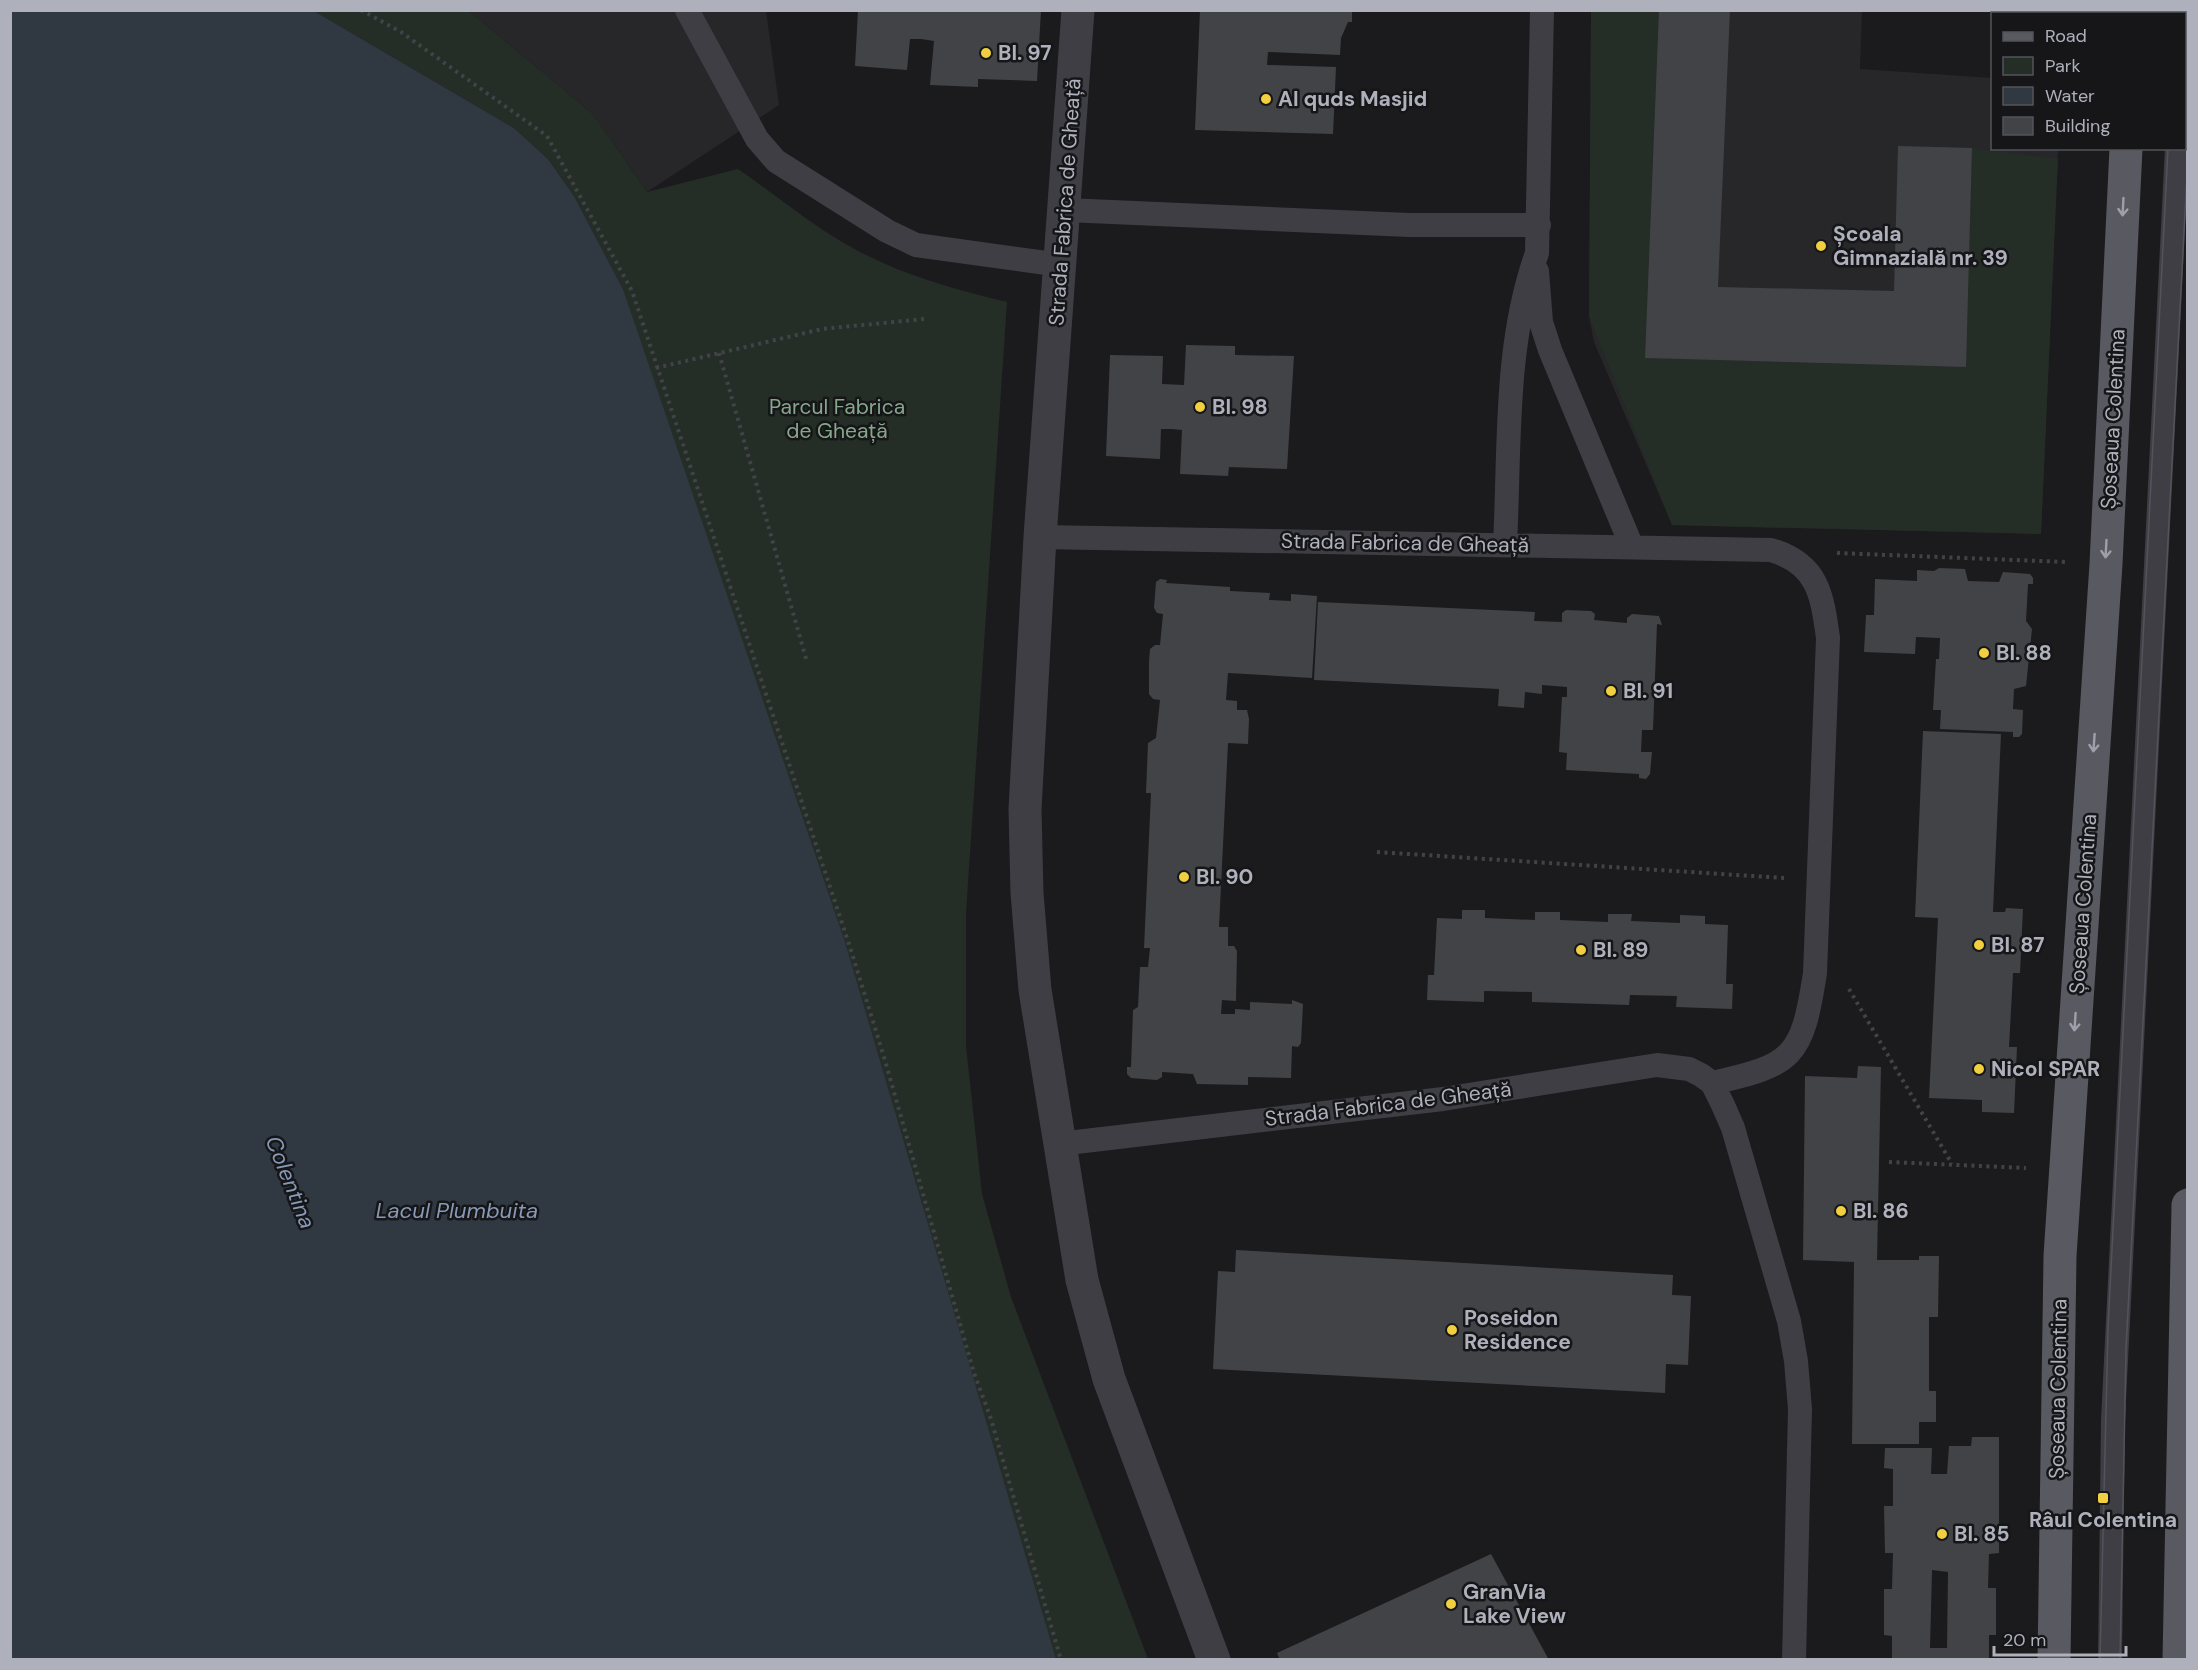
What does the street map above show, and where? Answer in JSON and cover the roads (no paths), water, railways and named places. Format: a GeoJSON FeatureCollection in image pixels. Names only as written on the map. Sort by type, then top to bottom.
{"type":"FeatureCollection","features":[{"type":"Feature","properties":{"kind":"main road","name":"Șoseaua Colentina"},"geometry":{"type":"LineString","coordinates":[[2054,1659],[2060,1256],[2106,564],[2126,150]]}},
{"type":"Feature","properties":{"kind":"main road"},"geometry":{"type":"LineString","coordinates":[[2179,1659],[2187,1205]]}},
{"type":"Feature","properties":{"kind":"street","name":"Strada Fabrica de Gheață"},"geometry":{"type":"LineString","coordinates":[[1078,10],[1066,210],[1040,537],[1025,809],[1027,893],[1035,990],[1082,1280],[1108,1379],[1214,1659]]}},
{"type":"Feature","properties":{"kind":"lane"},"geometry":{"type":"LineString","coordinates":[[687,10],[757,139],[776,160],[887,231],[916,245],[1061,265]]}},
{"type":"Feature","properties":{"kind":"lane"},"geometry":{"type":"LineString","coordinates":[[1542,10],[1537,253],[1541,322],[1550,350],[1632,547]]}},
{"type":"Feature","properties":{"kind":"lane"},"geometry":{"type":"LineString","coordinates":[[2110,1659],[2113,1420],[2177,150]]}},
{"type":"Feature","properties":{"kind":"lane"},"geometry":{"type":"LineString","coordinates":[[1066,210],[1409,225],[1539,225]]}},
{"type":"Feature","properties":{"kind":"lane"},"geometry":{"type":"LineString","coordinates":[[1505,544],[1514,350],[1525,285],[1537,253]]}},
{"type":"Feature","properties":{"kind":"lane","name":"Strada Fabrica de Gheață"},"geometry":{"type":"LineString","coordinates":[[1040,537],[1771,550],[1791,556],[1805,567],[1815,581],[1828,638],[1815,973],[1808,1020],[1797,1043],[1785,1058],[1770,1068],[1712,1083],[1689,1069],[1657,1065],[1443,1100],[1059,1144]]}},
{"type":"Feature","properties":{"kind":"lane"},"geometry":{"type":"LineString","coordinates":[[1712,1083],[1733,1128],[1789,1321],[1796,1361],[1800,1409],[1794,1659]]}},
{"type":"Feature","properties":{"kind":"water","name":"Lacul Plumbuita"},"geometry":{"type":"Polygon","coordinates":[[[11,10],[314,11],[514,128],[548,159],[574,196],[623,289],[845,942],[1056,1659],[11,1659],[11,10]]]}},
{"type":"Feature","properties":{"kind":"tram line"},"geometry":{"type":"LineString","coordinates":[[2100,1660],[2108,1328],[2168,150]]}},
{"type":"Feature","properties":{"kind":"tram line"},"geometry":{"type":"LineString","coordinates":[[2120,1660],[2126,1349],[2188,155]]}},
{"type":"Feature","properties":{"kind":"place","name":"Bl. 97"},"geometry":{"type":"Point","coordinates":[986,53]}},
{"type":"Feature","properties":{"kind":"place","name":"Al quds Masjid"},"geometry":{"type":"Point","coordinates":[1266,99]}},
{"type":"Feature","properties":{"kind":"place","name":"Școala Gimnazială nr. 39"},"geometry":{"type":"Point","coordinates":[1821,246]}},
{"type":"Feature","properties":{"kind":"place","name":"Bl. 98"},"geometry":{"type":"Point","coordinates":[1200,407]}},
{"type":"Feature","properties":{"kind":"place","name":"Bl. 88"},"geometry":{"type":"Point","coordinates":[1984,653]}},
{"type":"Feature","properties":{"kind":"place","name":"Bl. 91"},"geometry":{"type":"Point","coordinates":[1611,691]}},
{"type":"Feature","properties":{"kind":"place","name":"Bl. 90"},"geometry":{"type":"Point","coordinates":[1184,877]}},
{"type":"Feature","properties":{"kind":"place","name":"Bl. 87"},"geometry":{"type":"Point","coordinates":[1979,945]}},
{"type":"Feature","properties":{"kind":"place","name":"Bl. 89"},"geometry":{"type":"Point","coordinates":[1581,950]}},
{"type":"Feature","properties":{"kind":"place","name":"Nicol SPAR"},"geometry":{"type":"Point","coordinates":[1979,1069]}},
{"type":"Feature","properties":{"kind":"place","name":"Bl. 86"},"geometry":{"type":"Point","coordinates":[1841,1211]}},
{"type":"Feature","properties":{"kind":"place","name":"Poseidon Residence"},"geometry":{"type":"Point","coordinates":[1452,1330]}},
{"type":"Feature","properties":{"kind":"place","name":"Râul Colentina"},"geometry":{"type":"Point","coordinates":[2103,1498]}},
{"type":"Feature","properties":{"kind":"place","name":"Bl. 85"},"geometry":{"type":"Point","coordinates":[1942,1534]}},
{"type":"Feature","properties":{"kind":"place","name":"GranVia Lake View"},"geometry":{"type":"Point","coordinates":[1451,1604]}},
{"type":"Feature","properties":{"kind":"park label","name":"Parcul Fabrica de Gheață"},"geometry":{"type":"Point","coordinates":[837,419]}},
{"type":"Feature","properties":{"kind":"water label","name":"Colentina"},"geometry":{"type":"Point","coordinates":[291,1182]}}]}
